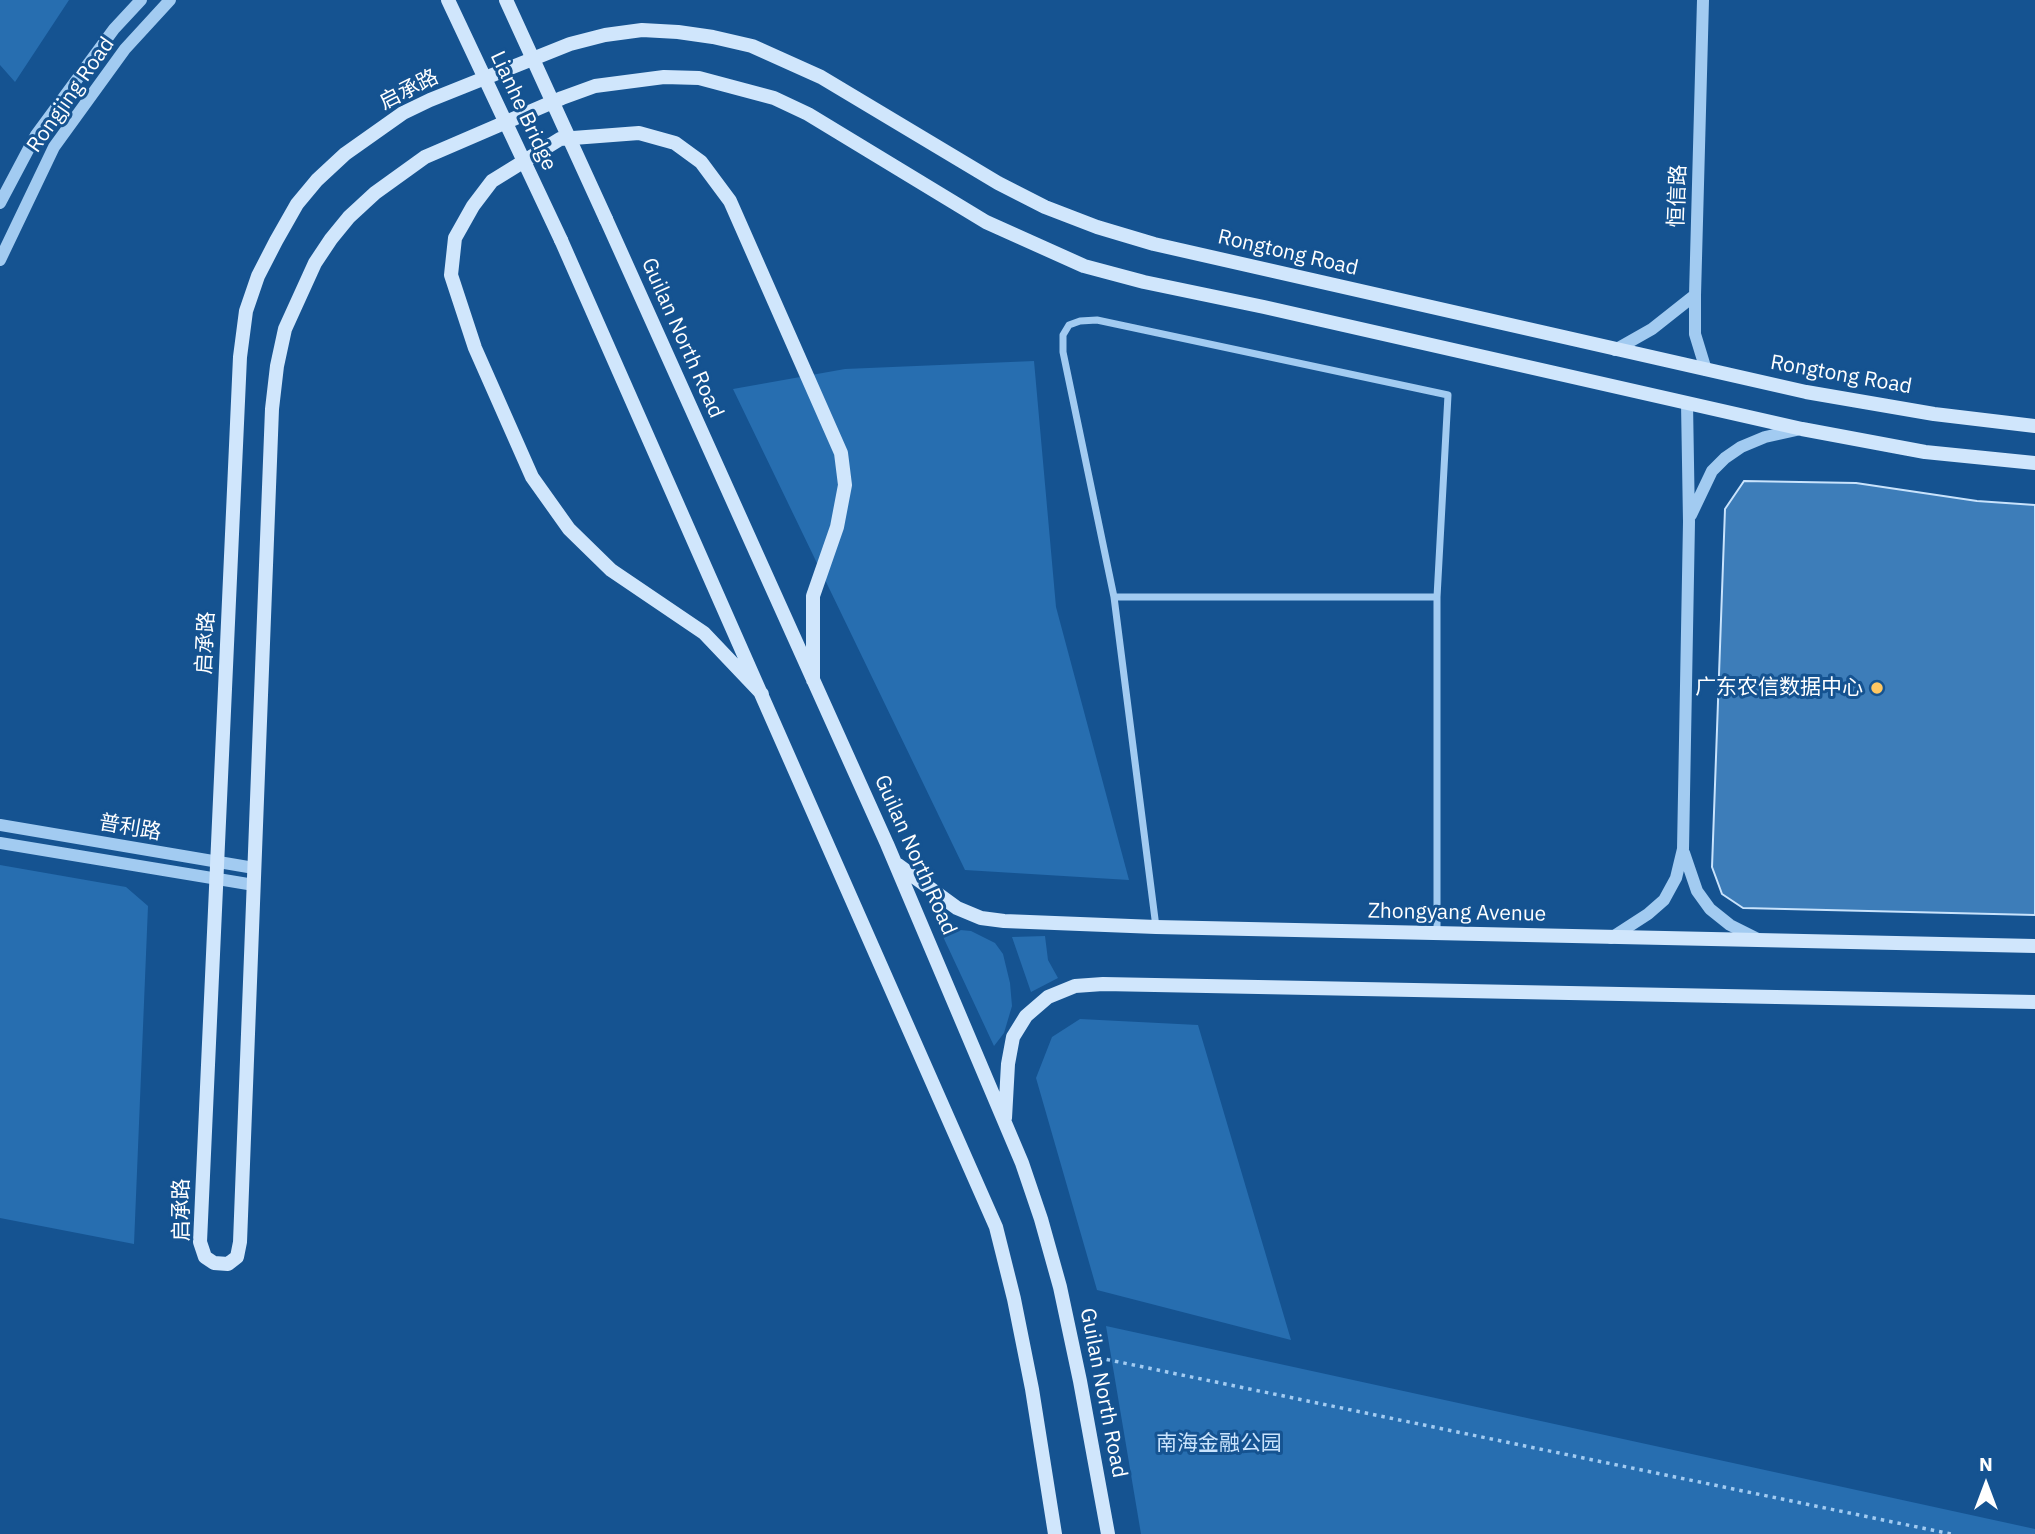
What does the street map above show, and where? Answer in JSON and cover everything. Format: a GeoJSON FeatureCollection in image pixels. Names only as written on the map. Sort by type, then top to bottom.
{"type":"FeatureCollection","features":[{"type":"Feature","properties":{"kind":"main road","name":"Lianhe Bridge"},"geometry":{"type":"LineString","coordinates":[[447,0],[561,240],[762,694]]}},
{"type":"Feature","properties":{"kind":"main road","name":"Lianhe Bridge"},"geometry":{"type":"LineString","coordinates":[[506,0],[606,219]]}},
{"type":"Feature","properties":{"kind":"main road","name":"Rongtong Road"},"geometry":{"type":"LineString","coordinates":[[570,44],[642,30],[713,37],[752,46],[821,78],[998,183],[1045,207],[1097,227],[1154,244],[1806,392],[1934,414],[2035,426]]}},
{"type":"Feature","properties":{"kind":"main road","name":"启承路"},"geometry":{"type":"LineString","coordinates":[[570,44],[412,108],[345,154],[317,180],[297,204],[258,276],[246,311],[240,357],[200,1242],[205,1257],[214,1263],[228,1264],[237,1257],[240,1242],[272,409],[285,329],[315,263],[349,217],[401,173],[425,157],[595,86],[664,77],[699,78],[774,98],[808,114],[986,222],[1084,266],[1144,282],[1687,403]]}},
{"type":"Feature","properties":{"kind":"main road"},"geometry":{"type":"LineString","coordinates":[[813,680],[813,596],[837,527],[845,485],[841,453],[730,201],[701,162],[675,143],[639,133],[560,139],[492,181],[473,206],[455,238],[451,275],[475,348],[532,477],[569,529],[611,570],[704,633],[762,694],[996,1227],[1032,1389],[1055,1534]]}},
{"type":"Feature","properties":{"kind":"main road","name":"Guilan North Road"},"geometry":{"type":"LineString","coordinates":[[606,219],[895,863],[1005,1123],[1041,1219],[1060,1287],[1108,1534]]}},
{"type":"Feature","properties":{"kind":"main road"},"geometry":{"type":"LineString","coordinates":[[1687,403],[1802,429],[1926,452],[2035,463]]}},
{"type":"Feature","properties":{"kind":"main road","name":"Zhongyang Avenue"},"geometry":{"type":"LineString","coordinates":[[895,863],[957,908],[981,918],[1004,921],[1156,927],[2035,946]]}},
{"type":"Feature","properties":{"kind":"main road"},"geometry":{"type":"LineString","coordinates":[[1005,1123],[1008,1064],[1013,1037],[1026,1016],[1048,997],[1075,986],[1117,984],[2035,1002]]}},
{"type":"Feature","properties":{"kind":"street","name":"Rongjing Road"},"geometry":{"type":"LineString","coordinates":[[0,203],[36,135],[114,29],[141,0]]}},
{"type":"Feature","properties":{"kind":"street","name":"Rongjing Road"},"geometry":{"type":"LineString","coordinates":[[0,260],[54,147],[124,50],[170,0]]}},
{"type":"Feature","properties":{"kind":"street","name":"恒信路"},"geometry":{"type":"LineString","coordinates":[[1703,0],[1695,334],[1706,370]]}},
{"type":"Feature","properties":{"kind":"street"},"geometry":{"type":"LineString","coordinates":[[1615,350],[1652,330],[1695,295]]}},
{"type":"Feature","properties":{"kind":"street"},"geometry":{"type":"LineString","coordinates":[[1156,927],[1114,597],[1062,352],[1063,335],[1069,325],[1080,321],[1097,320],[1448,395],[1437,597],[1437,933]]}},
{"type":"Feature","properties":{"kind":"street"},"geometry":{"type":"LineString","coordinates":[[1611,938],[1664,900],[1676,878],[1683,849],[1689,522],[1687,403]]}},
{"type":"Feature","properties":{"kind":"street"},"geometry":{"type":"LineString","coordinates":[[1689,522],[1712,471],[1725,458],[1741,447],[1765,437],[1802,429]]}},
{"type":"Feature","properties":{"kind":"street"},"geometry":{"type":"LineString","coordinates":[[1114,597],[1437,597]]}},
{"type":"Feature","properties":{"kind":"street","name":"普利路"},"geometry":{"type":"LineString","coordinates":[[0,825],[254,868]]}},
{"type":"Feature","properties":{"kind":"street","name":"普利路"},"geometry":{"type":"LineString","coordinates":[[0,842],[254,885]]}},
{"type":"Feature","properties":{"kind":"street"},"geometry":{"type":"LineString","coordinates":[[1683,849],[1697,891],[1710,909],[1730,925],[1762,941]]}},
{"type":"Feature","properties":{"kind":"path"},"geometry":{"type":"LineString","coordinates":[[1074,1353],[1951,1534]]}},
{"type":"Feature","properties":{"kind":"green space"},"geometry":{"type":"Polygon","coordinates":[[[0,0],[69,0],[15,82],[0,65],[0,0]]]}},
{"type":"Feature","properties":{"kind":"green space"},"geometry":{"type":"Polygon","coordinates":[[[1034,361],[1056,607],[1129,880],[965,870],[733,389],[845,369],[1034,361]]]}},
{"type":"Feature","properties":{"kind":"green space"},"geometry":{"type":"Polygon","coordinates":[[[0,865],[126,887],[148,906],[134,1244],[0,1218],[0,865]]]}},
{"type":"Feature","properties":{"kind":"green space"},"geometry":{"type":"Polygon","coordinates":[[[939,928],[971,931],[995,943],[1003,954],[1012,1006],[1004,1033],[994,1046],[939,928]]]}},
{"type":"Feature","properties":{"kind":"green space"},"geometry":{"type":"Polygon","coordinates":[[[1045,936],[1048,960],[1058,978],[1031,992],[1012,937],[1045,936]]]}},
{"type":"Feature","properties":{"kind":"green space"},"geometry":{"type":"Polygon","coordinates":[[[1080,1019],[1198,1025],[1291,1340],[1097,1290],[1036,1078],[1052,1037],[1080,1019]]]}},
{"type":"Feature","properties":{"kind":"green space","name":"南海金融公园"},"geometry":{"type":"Polygon","coordinates":[[[1106,1326],[2035,1529],[2035,1534],[1141,1534],[1106,1326]]]}},
{"type":"Feature","properties":{"kind":"building","name":"广东农信数据中心"},"geometry":{"type":"Polygon","coordinates":[[[1744,481],[1856,483],[1977,501],[2035,505],[2035,915],[1743,908],[1722,894],[1712,867],[1725,509],[1744,481]]]}},
{"type":"Feature","properties":{"kind":"place","name":"广东农信数据中心"},"geometry":{"type":"Point","coordinates":[1877,688]}}]}
